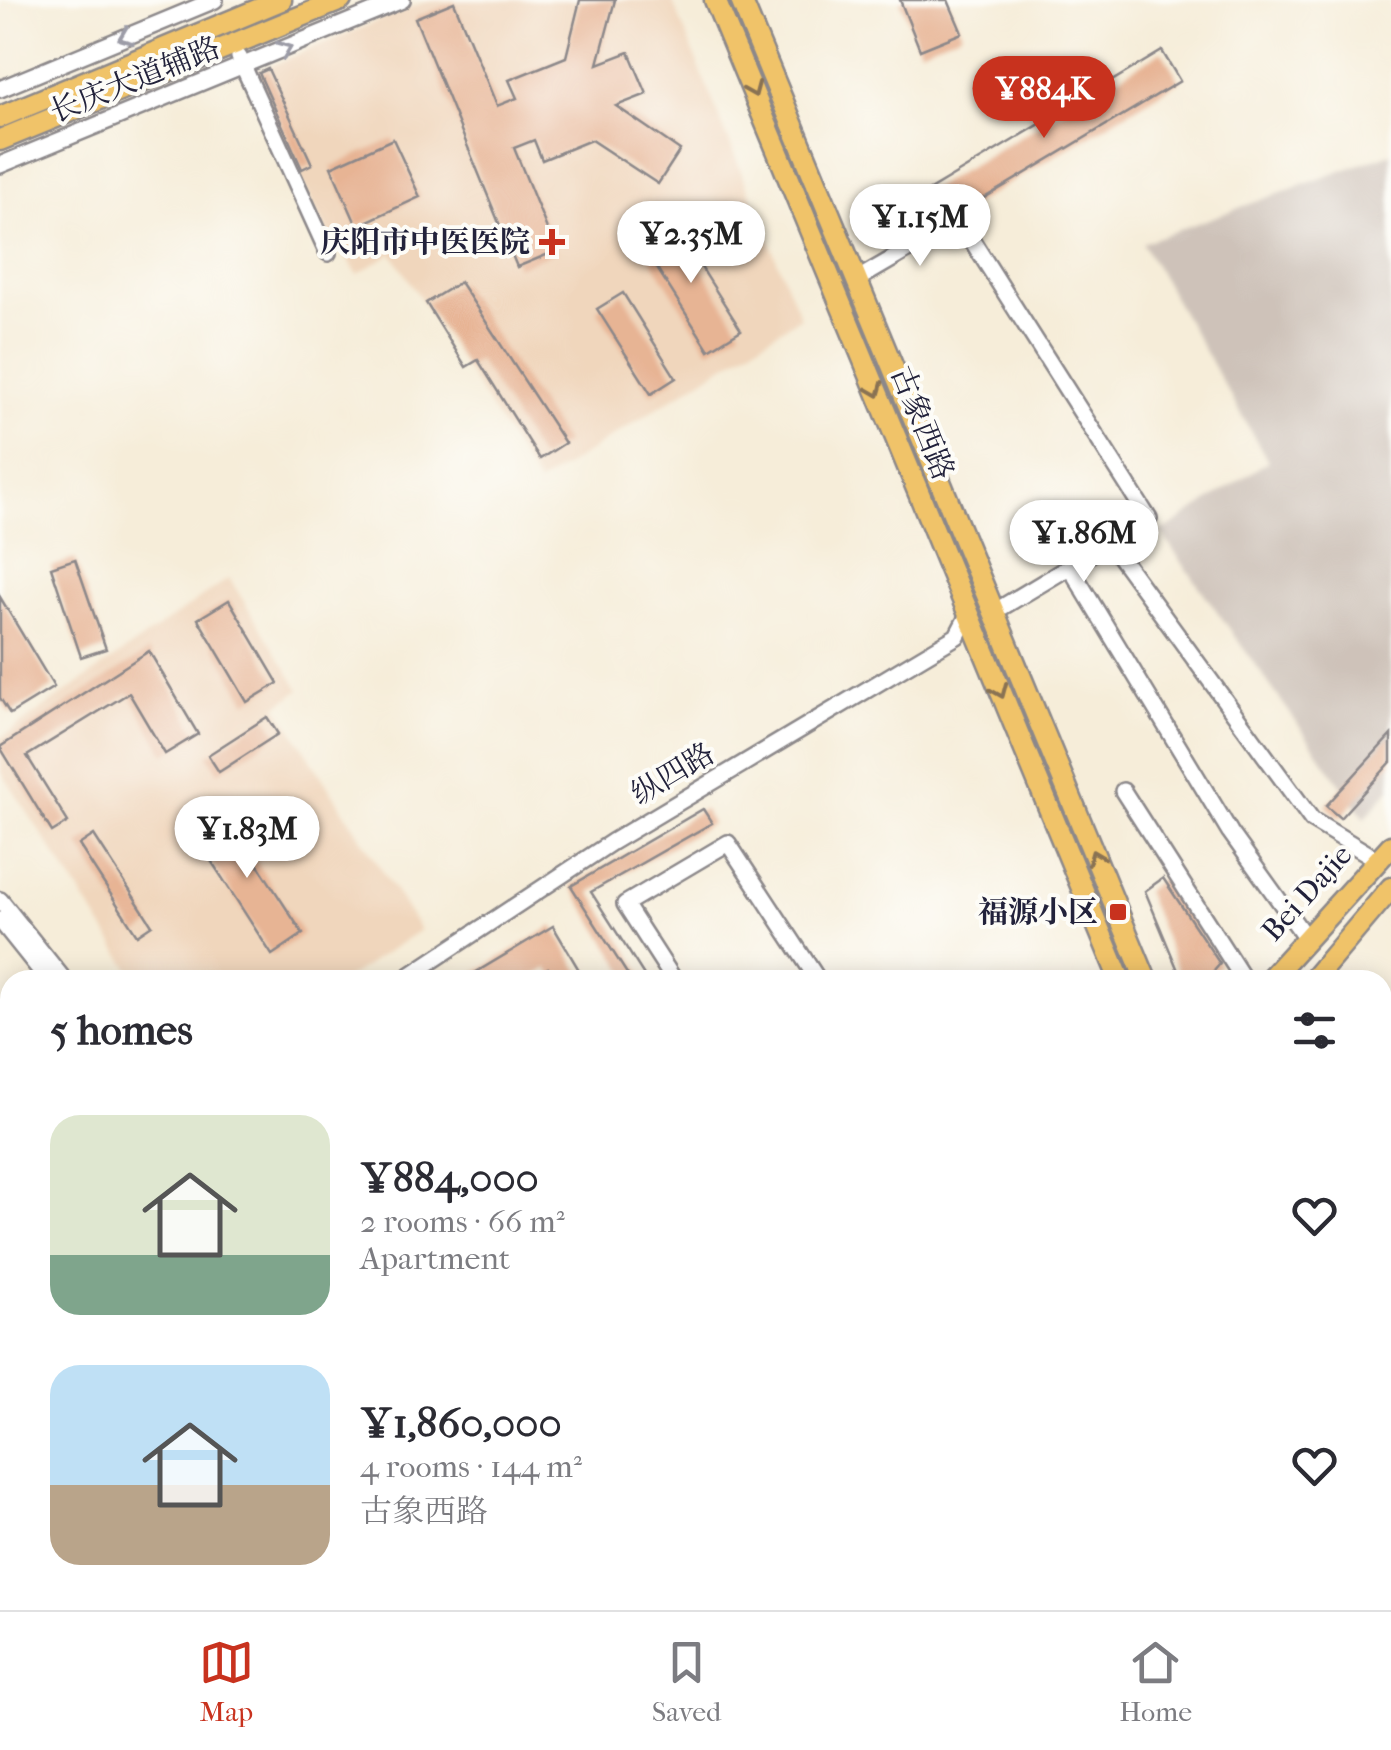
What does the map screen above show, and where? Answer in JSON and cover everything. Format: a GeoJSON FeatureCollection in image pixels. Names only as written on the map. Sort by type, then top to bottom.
{"type":"FeatureCollection","features":[{"type":"Feature","properties":{"kind":"main road"},"geometry":{"type":"LineString","coordinates":[[0,116],[281,0]]}},
{"type":"Feature","properties":{"kind":"main road"},"geometry":{"type":"LineString","coordinates":[[0,140],[340,0]]}},
{"type":"Feature","properties":{"kind":"main road","name":"古象西路"},"geometry":{"type":"LineString","coordinates":[[715,0],[1116,970]]}},
{"type":"Feature","properties":{"kind":"main road","name":"古象西路"},"geometry":{"type":"LineString","coordinates":[[740,0],[1142,970]]}},
{"type":"Feature","properties":{"kind":"main road","name":"Bei Dajie"},"geometry":{"type":"LineString","coordinates":[[1277,970],[1384,853]]}},
{"type":"Feature","properties":{"kind":"main road","name":"Bei Dajie"},"geometry":{"type":"LineString","coordinates":[[1321,970],[1391,888]]}},
{"type":"Feature","properties":{"kind":"street","name":"长庆大道辅路"},"geometry":{"type":"LineString","coordinates":[[0,89],[215,0]]}},
{"type":"Feature","properties":{"kind":"street","name":"长庆大道辅路"},"geometry":{"type":"LineString","coordinates":[[0,165],[402,0]]}},
{"type":"Feature","properties":{"kind":"street"},"geometry":{"type":"LineString","coordinates":[[234,44],[328,253]]}},
{"type":"Feature","properties":{"kind":"street"},"geometry":{"type":"LineString","coordinates":[[858,280],[959,220],[1149,519],[994,612]]}},
{"type":"Feature","properties":{"kind":"street"},"geometry":{"type":"LineString","coordinates":[[1110,542],[1312,820],[1384,853]]}},
{"type":"Feature","properties":{"kind":"street"},"geometry":{"type":"LineString","coordinates":[[1070,567],[1230,832],[1306,938]]}},
{"type":"Feature","properties":{"kind":"street","name":"纵四路"},"geometry":{"type":"LineString","coordinates":[[418,970],[612,842],[957,636],[968,615]]}},
{"type":"Feature","properties":{"kind":"street","name":"纵四路"},"geometry":{"type":"LineString","coordinates":[[432,970],[617,849],[959,643],[971,641],[982,648]]}},
{"type":"Feature","properties":{"kind":"street"},"geometry":{"type":"LineString","coordinates":[[1123,791],[1238,970]]}},
{"type":"Feature","properties":{"kind":"street"},"geometry":{"type":"LineString","coordinates":[[668,970],[625,904],[728,843],[808,970]]}},
{"type":"Feature","properties":{"kind":"street"},"geometry":{"type":"LineString","coordinates":[[0,900],[56,970]]}},
{"type":"Feature","properties":{"kind":"street"},"geometry":{"type":"LineString","coordinates":[[0,920],[40,970]]}},
{"type":"Feature","properties":{"kind":"shaded area","name":"庆阳市中医医院"},"geometry":{"type":"Polygon","coordinates":[[[429,0],[672,0],[800,317],[538,484],[392,253],[358,274],[327,232],[250,74],[429,0]]]}},
{"type":"Feature","properties":{"kind":"shaded area"},"geometry":{"type":"Polygon","coordinates":[[[1391,153],[1391,788],[1365,818],[1161,533],[1268,461],[1142,243],[1391,153]]]}},
{"type":"Feature","properties":{"kind":"shaded area"},"geometry":{"type":"Polygon","coordinates":[[[229,578],[300,690],[277,706],[420,930],[359,970],[130,970],[0,770],[0,739],[229,578]]]}},
{"type":"Feature","properties":{"kind":"building"},"geometry":{"type":"Polygon","coordinates":[[[580,0],[615,0],[598,64],[629,52],[647,94],[616,106],[680,150],[658,184],[591,140],[542,160],[534,140],[514,148],[556,251],[517,267],[415,18],[454,2],[497,106],[517,98],[509,80],[566,57],[580,0]]]}},
{"type":"Feature","properties":{"kind":"building"},"geometry":{"type":"Polygon","coordinates":[[[900,0],[948,0],[962,33],[920,50],[900,0]]]}},
{"type":"Feature","properties":{"kind":"building"},"geometry":{"type":"Polygon","coordinates":[[[1162,51],[1180,81],[964,210],[953,210],[918,231],[903,206],[1162,51]]]}},
{"type":"Feature","properties":{"kind":"building"},"geometry":{"type":"Polygon","coordinates":[[[268,69],[312,164],[302,169],[259,73],[268,69]]]}},
{"type":"Feature","properties":{"kind":"building"},"geometry":{"type":"Polygon","coordinates":[[[393,139],[420,197],[357,226],[331,167],[393,139]]]}},
{"type":"Feature","properties":{"kind":"building"},"geometry":{"type":"Polygon","coordinates":[[[673,223],[741,330],[709,350],[641,243],[673,223]]]}},
{"type":"Feature","properties":{"kind":"building"},"geometry":{"type":"Polygon","coordinates":[[[460,282],[565,443],[540,459],[478,360],[466,367],[426,303],[460,282]]]}},
{"type":"Feature","properties":{"kind":"building"},"geometry":{"type":"Polygon","coordinates":[[[623,293],[676,378],[651,394],[597,309],[623,293]]]}},
{"type":"Feature","properties":{"kind":"building"},"geometry":{"type":"Polygon","coordinates":[[[75,559],[106,649],[81,657],[51,567],[75,559]]]}},
{"type":"Feature","properties":{"kind":"building"},"geometry":{"type":"Polygon","coordinates":[[[0,597],[54,687],[10,714],[0,698],[0,597]]]}},
{"type":"Feature","properties":{"kind":"building"},"geometry":{"type":"Polygon","coordinates":[[[229,600],[278,683],[247,702],[198,619],[229,600]]]}},
{"type":"Feature","properties":{"kind":"building"},"geometry":{"type":"Polygon","coordinates":[[[149,651],[198,734],[165,754],[129,693],[27,756],[68,822],[52,832],[0,747],[149,651]]]}},
{"type":"Feature","properties":{"kind":"building"},"geometry":{"type":"Polygon","coordinates":[[[267,717],[278,734],[219,772],[208,755],[267,717]]]}},
{"type":"Feature","properties":{"kind":"building"},"geometry":{"type":"Polygon","coordinates":[[[1391,735],[1391,762],[1340,818],[1326,806],[1391,735]]]}},
{"type":"Feature","properties":{"kind":"building"},"geometry":{"type":"Polygon","coordinates":[[[221,808],[303,934],[272,955],[190,828],[221,808]]]}},
{"type":"Feature","properties":{"kind":"building"},"geometry":{"type":"Polygon","coordinates":[[[703,809],[712,823],[591,892],[641,970],[625,970],[571,886],[703,809]]]}},
{"type":"Feature","properties":{"kind":"building"},"geometry":{"type":"Polygon","coordinates":[[[94,835],[152,925],[137,935],[79,845],[94,835]]]}},
{"type":"Feature","properties":{"kind":"building"},"geometry":{"type":"Polygon","coordinates":[[[1163,878],[1220,964],[1215,970],[1178,970],[1145,891],[1163,878]]]}},
{"type":"Feature","properties":{"kind":"building"},"geometry":{"type":"Polygon","coordinates":[[[553,926],[579,970],[548,968],[480,970],[553,926]]]}},
{"type":"Feature","properties":{"kind":"place","name":"庆阳市中医医院"},"geometry":{"type":"Point","coordinates":[552,242]}},
{"type":"Feature","properties":{"kind":"place","name":"福源小区"},"geometry":{"type":"Point","coordinates":[1118,912]}}]}
